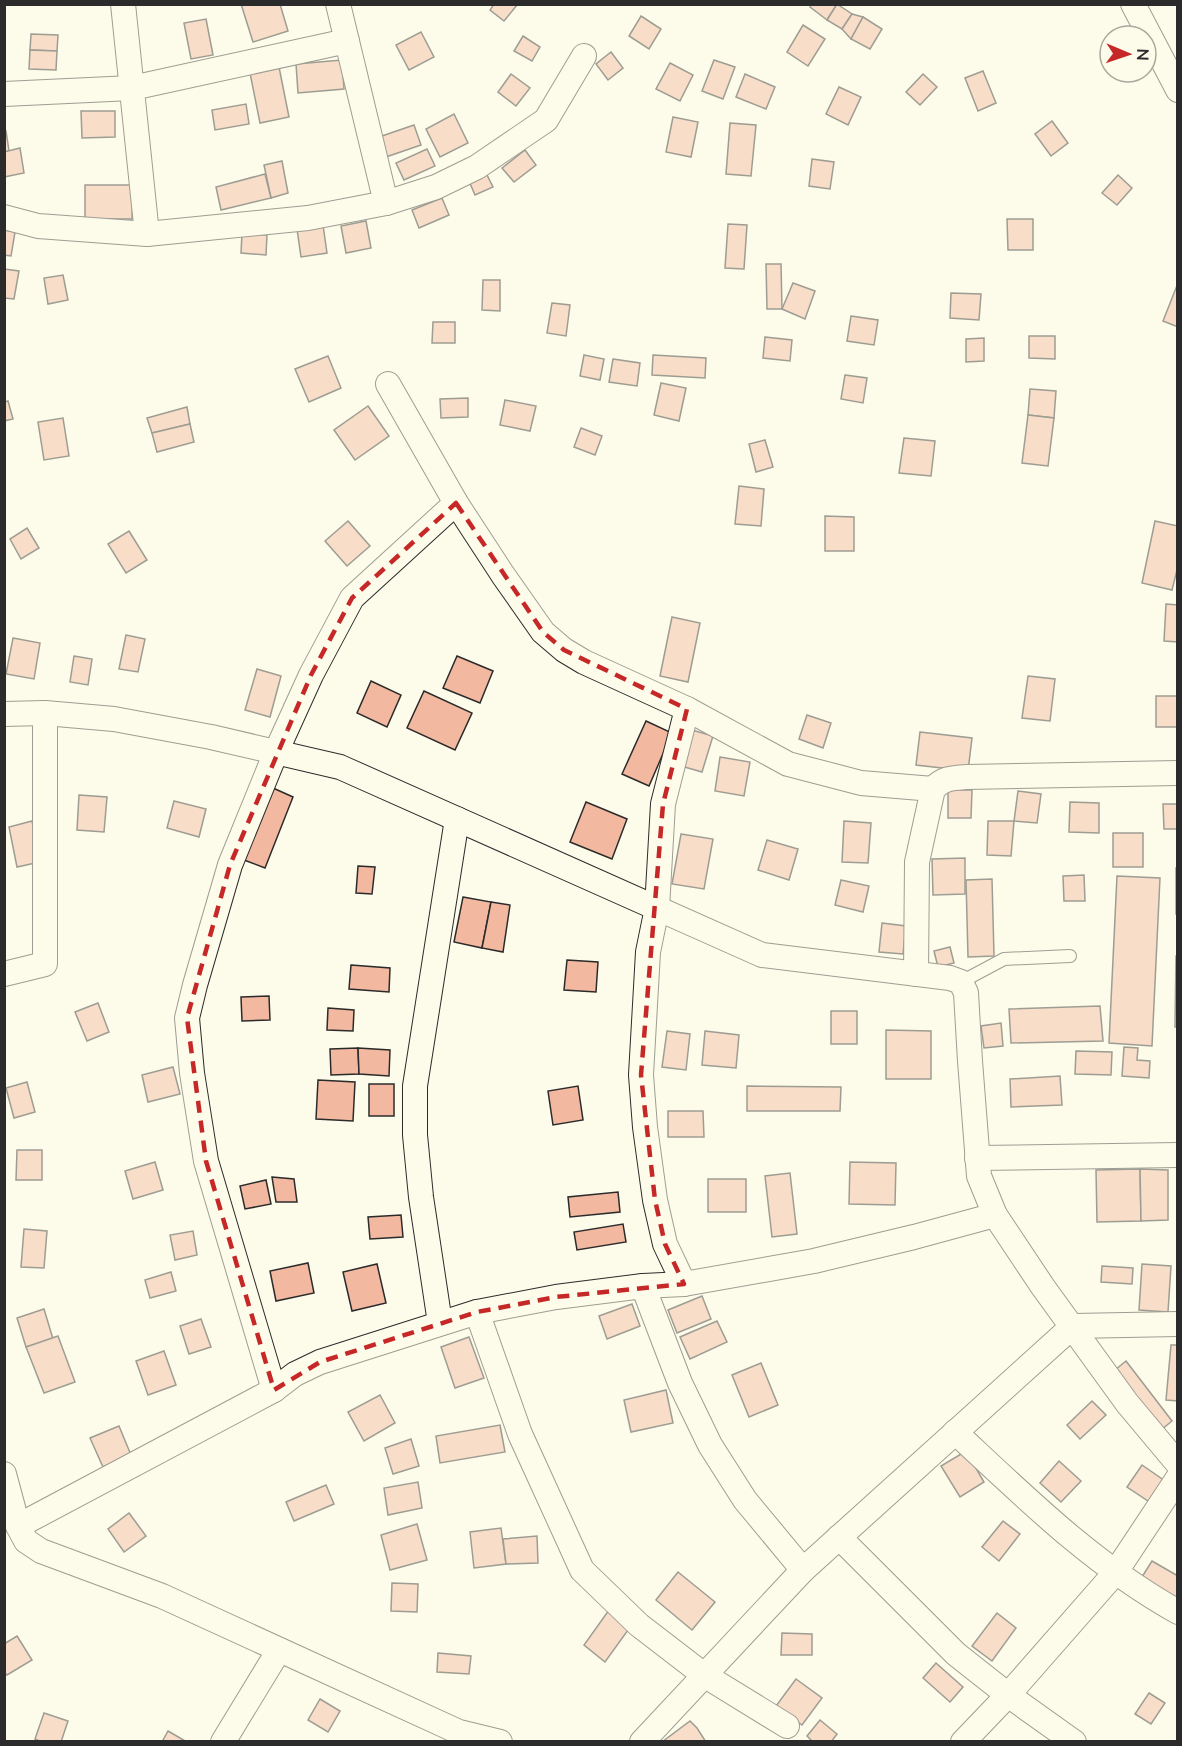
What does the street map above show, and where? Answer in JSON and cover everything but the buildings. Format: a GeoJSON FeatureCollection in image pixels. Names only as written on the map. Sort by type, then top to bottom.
{"type":"FeatureCollection","features":[{"type":"Feature","properties":{"kind":"street"},"geometry":{"type":"LineString","coordinates":[[123,4],[147,234]]}},
{"type":"Feature","properties":{"kind":"street"},"geometry":{"type":"LineString","coordinates":[[338,4],[386,203]]}},
{"type":"Feature","properties":{"kind":"street"},"geometry":{"type":"LineString","coordinates":[[1133,4],[1178,90]]}},
{"type":"Feature","properties":{"kind":"street"},"geometry":{"type":"LineString","coordinates":[[4,94],[132,88],[347,41]]}},
{"type":"Feature","properties":{"kind":"street"},"geometry":{"type":"LineString","coordinates":[[4,217],[38,226],[147,234],[308,218],[386,203],[436,187],[477,167],[546,120],[584,56]]}},
{"type":"Feature","properties":{"kind":"street"},"geometry":{"type":"LineString","coordinates":[[388,384],[456,503],[516,594],[543,632],[564,650],[584,662],[687,709],[788,764],[861,783],[933,789]]}},
{"type":"Feature","properties":{"kind":"street"},"geometry":{"type":"LineString","coordinates":[[274,1390],[206,1161],[192,1072],[187,1018],[230,865],[276,752],[311,675],[352,598],[456,503]]}},
{"type":"Feature","properties":{"kind":"street"},"geometry":{"type":"LineString","coordinates":[[684,1284],[665,1244],[655,1200],[646,1137],[641,1076],[648,952],[657,908],[663,804],[687,709]]}},
{"type":"Feature","properties":{"kind":"street"},"geometry":{"type":"LineString","coordinates":[[4,974],[45,964],[45,713]]}},
{"type":"Feature","properties":{"kind":"street"},"geometry":{"type":"LineString","coordinates":[[4,714],[45,713],[114,719],[211,737],[340,767],[762,955],[950,978],[962,982],[966,993],[979,1176],[994,1215],[1127,1403],[1178,1464]]}},
{"type":"Feature","properties":{"kind":"street"},"geometry":{"type":"LineString","coordinates":[[916,974],[917,862],[933,789],[947,778],[1178,773]]}},
{"type":"Feature","properties":{"kind":"street"},"geometry":{"type":"LineString","coordinates":[[440,1323],[421,1197],[415,1135],[415,1086],[457,819]]}},
{"type":"Feature","properties":{"kind":"street"},"geometry":{"type":"LineString","coordinates":[[977,1158],[1178,1155]]}},
{"type":"Feature","properties":{"kind":"street"},"geometry":{"type":"LineString","coordinates":[[18,1526],[274,1390],[295,1374],[320,1362],[440,1323],[477,1312],[556,1297],[643,1286],[684,1284],[814,1261],[994,1215]]}},
{"type":"Feature","properties":{"kind":"street"},"geometry":{"type":"LineString","coordinates":[[643,1286],[681,1383],[710,1445],[745,1500],[803,1570]]}},
{"type":"Feature","properties":{"kind":"street"},"geometry":{"type":"LineString","coordinates":[[477,1312],[520,1434],[582,1570],[639,1625],[705,1675],[787,1726]]}},
{"type":"Feature","properties":{"kind":"street"},"geometry":{"type":"LineString","coordinates":[[642,1742],[803,1570],[1073,1326],[1178,1324]]}},
{"type":"Feature","properties":{"kind":"street"},"geometry":{"type":"LineString","coordinates":[[955,1432],[1060,1530],[1115,1573],[1178,1612]]}},
{"type":"Feature","properties":{"kind":"street"},"geometry":{"type":"LineString","coordinates":[[4,1474],[18,1526],[26,1541],[41,1551],[162,1596],[459,1732],[500,1742]]}},
{"type":"Feature","properties":{"kind":"street"},"geometry":{"type":"LineString","coordinates":[[963,1742],[1008,1695],[1115,1573],[1178,1478]]}},
{"type":"Feature","properties":{"kind":"street"},"geometry":{"type":"LineString","coordinates":[[840,1537],[956,1654],[1074,1742]]}},
{"type":"Feature","properties":{"kind":"street"},"geometry":{"type":"LineString","coordinates":[[223,1742],[279,1650]]}},
{"type":"Feature","properties":{"kind":"lane"},"geometry":{"type":"LineString","coordinates":[[962,982],[1004,959],[1070,956]]}},
{"type":"Feature","properties":{"kind":"highlighted area"},"geometry":{"type":"Polygon","coordinates":[[[456,503],[543,632],[564,650],[687,709],[663,804],[641,1075],[655,1200],[665,1244],[684,1284],[556,1297],[477,1312],[320,1362],[274,1390],[206,1161],[187,1018],[230,865],[311,675],[352,598],[456,503]]]}}]}
